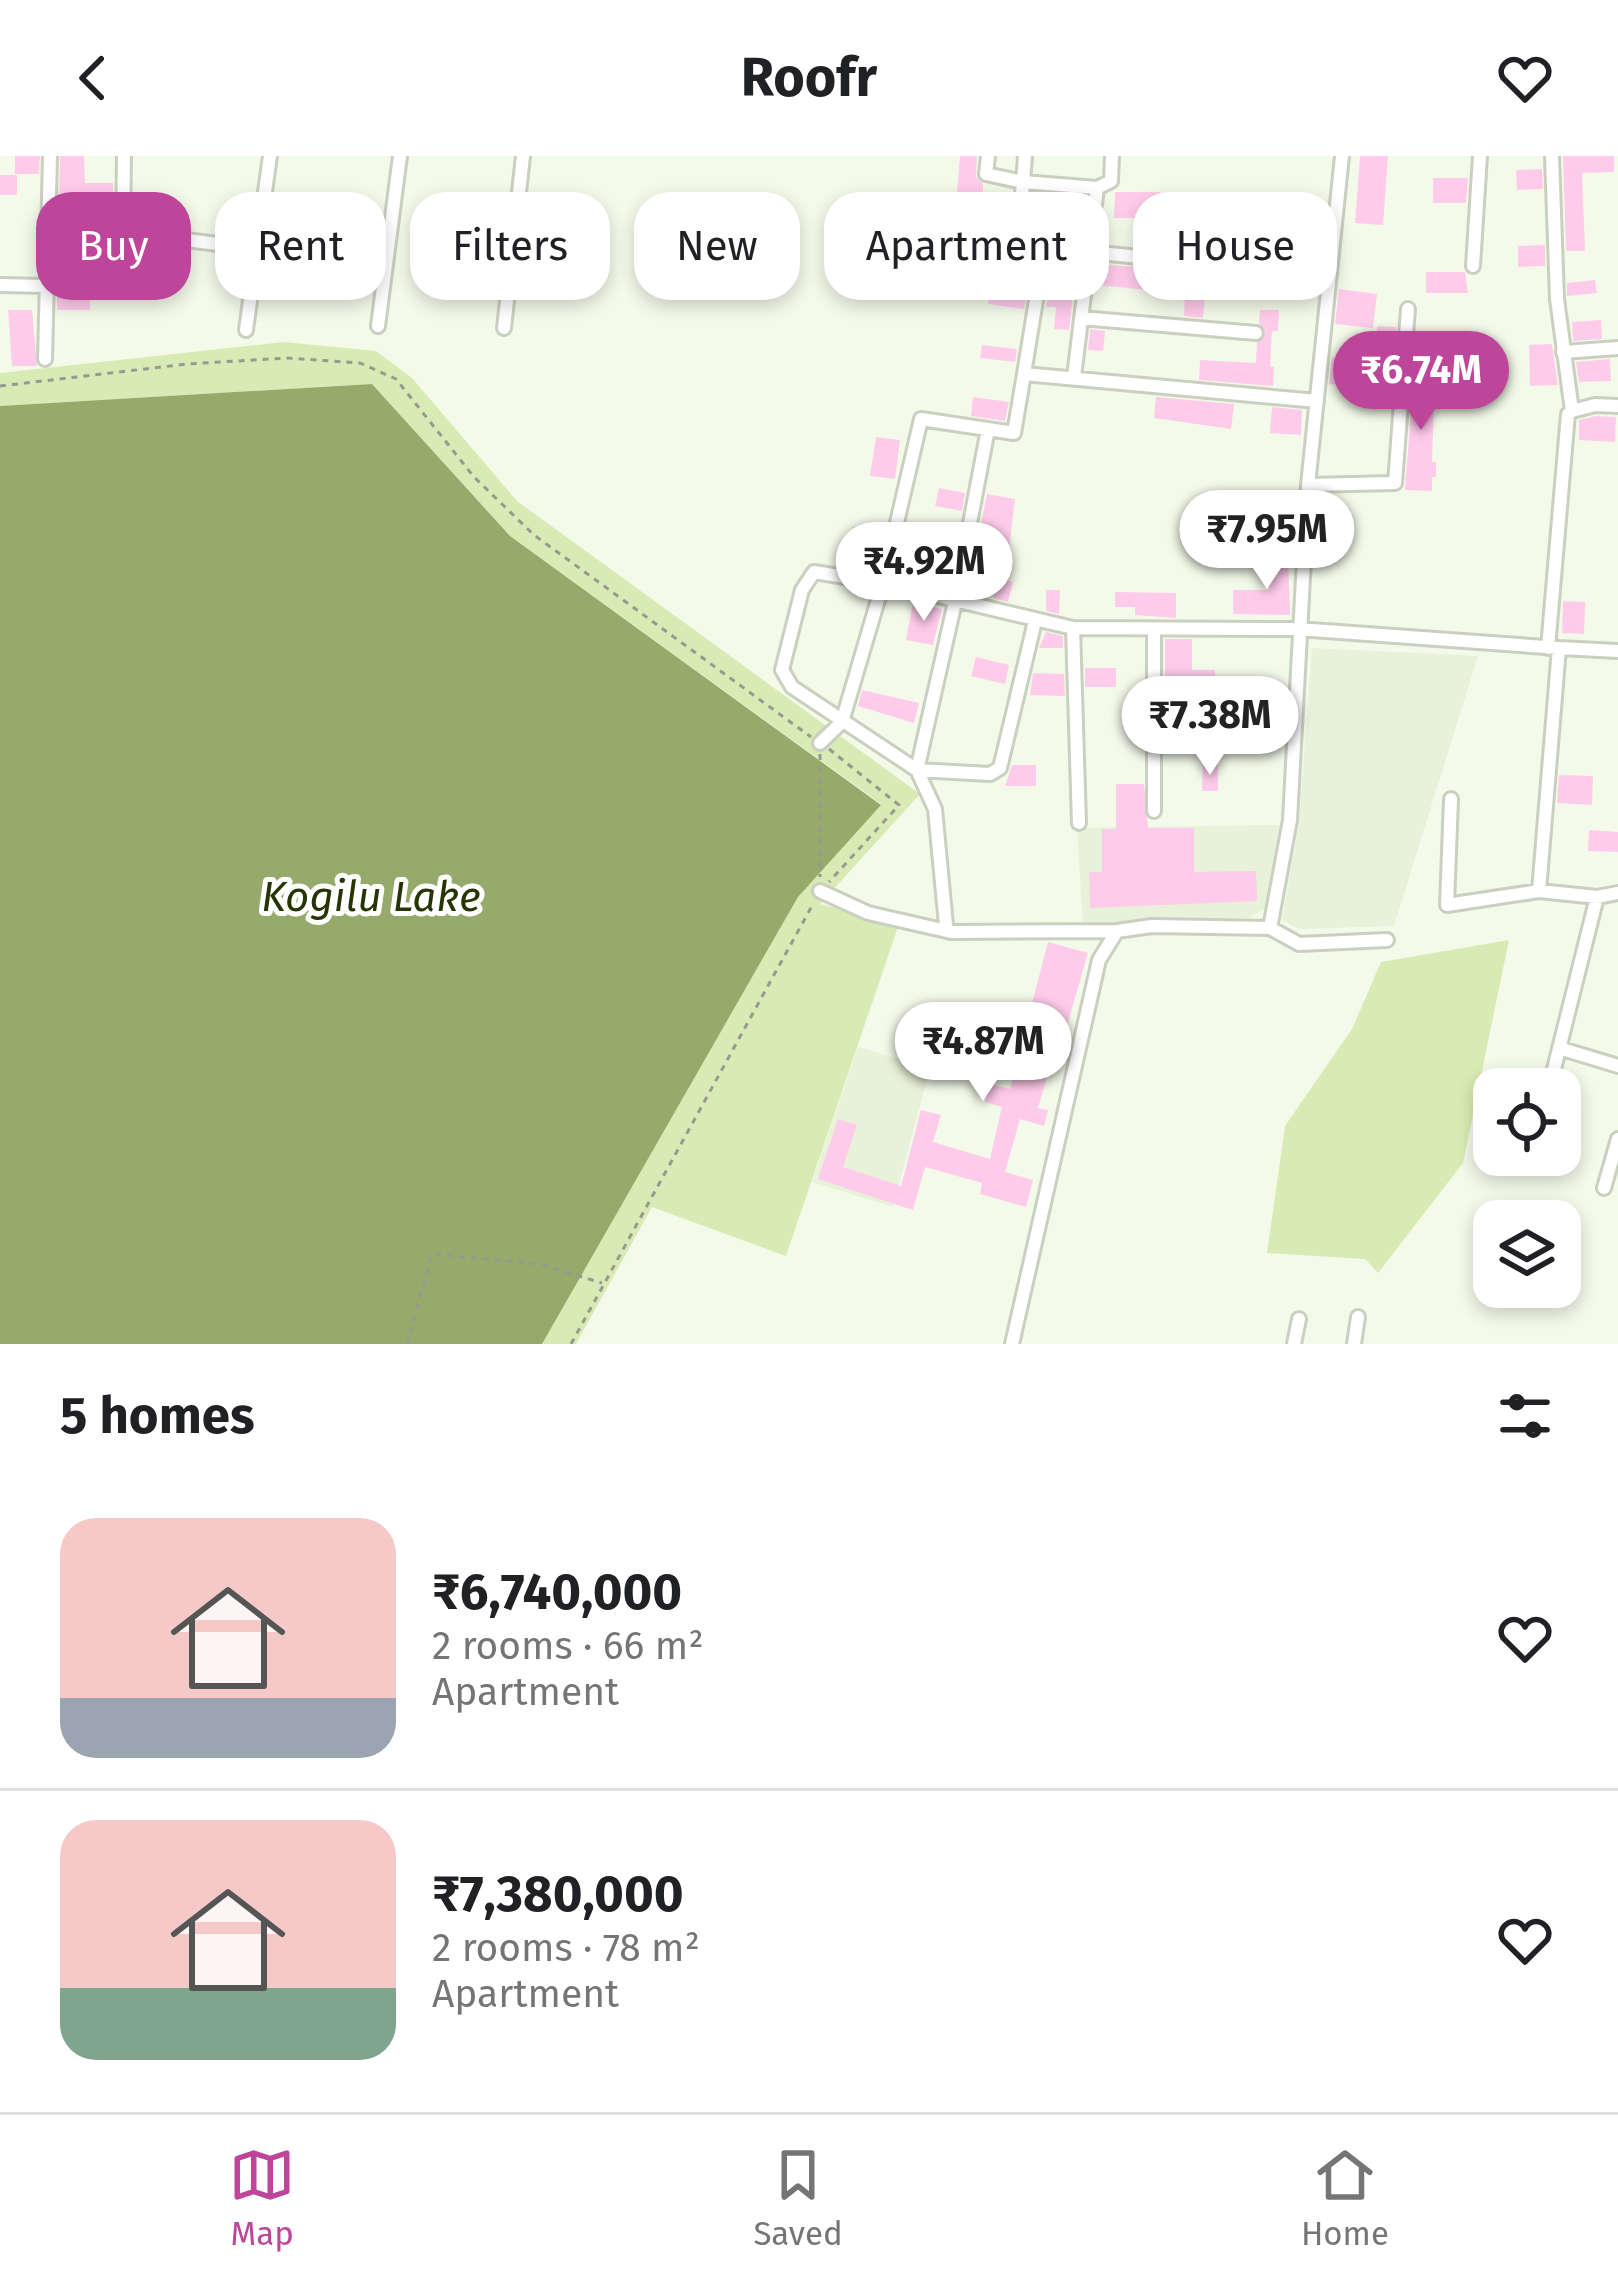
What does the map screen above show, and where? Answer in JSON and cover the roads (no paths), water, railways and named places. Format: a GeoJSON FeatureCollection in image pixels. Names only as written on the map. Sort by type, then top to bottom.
{"type":"FeatureCollection","features":[{"type":"Feature","properties":{"kind":"street"},"geometry":{"type":"LineString","coordinates":[[49,192],[50,156]]}},
{"type":"Feature","properties":{"kind":"street"},"geometry":{"type":"LineString","coordinates":[[124,156],[124,192]]}},
{"type":"Feature","properties":{"kind":"street"},"geometry":{"type":"LineString","coordinates":[[265,192],[270,156]]}},
{"type":"Feature","properties":{"kind":"street"},"geometry":{"type":"LineString","coordinates":[[378,326],[400,156]]}},
{"type":"Feature","properties":{"kind":"street"},"geometry":{"type":"LineString","coordinates":[[504,328],[524,156]]}},
{"type":"Feature","properties":{"kind":"street"},"geometry":{"type":"LineString","coordinates":[[988,156],[986,174],[1097,188],[1111,181],[1112,156]]}},
{"type":"Feature","properties":{"kind":"street"},"geometry":{"type":"LineString","coordinates":[[1022,192],[1025,156]]}},
{"type":"Feature","properties":{"kind":"street"},"geometry":{"type":"LineString","coordinates":[[1270,928],[1290,820],[1308,485],[1342,156]]}},
{"type":"Feature","properties":{"kind":"street"},"geometry":{"type":"LineString","coordinates":[[1473,266],[1480,156]]}},
{"type":"Feature","properties":{"kind":"street"},"geometry":{"type":"LineString","coordinates":[[1539,891],[1572,410],[1563,352],[1552,156]]}},
{"type":"Feature","properties":{"kind":"street"},"geometry":{"type":"LineString","coordinates":[[1096,192],[1097,188]]}},
{"type":"Feature","properties":{"kind":"street"},"geometry":{"type":"LineString","coordinates":[[0,285],[36,286]]}},
{"type":"Feature","properties":{"kind":"street"},"geometry":{"type":"LineString","coordinates":[[45,358],[46,300]]}},
{"type":"Feature","properties":{"kind":"street"},"geometry":{"type":"LineString","coordinates":[[246,330],[250,300]]}},
{"type":"Feature","properties":{"kind":"street"},"geometry":{"type":"LineString","coordinates":[[820,743],[842,722],[883,584],[921,419],[1014,433],[1036,300]]}},
{"type":"Feature","properties":{"kind":"street"},"geometry":{"type":"LineString","coordinates":[[1074,377],[1083,300]]}},
{"type":"Feature","properties":{"kind":"street"},"geometry":{"type":"LineString","coordinates":[[1308,485],[1395,483],[1408,309]]}},
{"type":"Feature","properties":{"kind":"street"},"geometry":{"type":"LineString","coordinates":[[1081,319],[1256,333]]}},
{"type":"Feature","properties":{"kind":"street"},"geometry":{"type":"LineString","coordinates":[[1563,352],[1618,348]]}},
{"type":"Feature","properties":{"kind":"street"},"geometry":{"type":"LineString","coordinates":[[1024,374],[1318,401]]}},
{"type":"Feature","properties":{"kind":"street"},"geometry":{"type":"LineString","coordinates":[[1572,410],[1618,406]]}},
{"type":"Feature","properties":{"kind":"street"},"geometry":{"type":"LineString","coordinates":[[946,926],[935,809],[917,770],[988,429]]}},
{"type":"Feature","properties":{"kind":"street"},"geometry":{"type":"LineString","coordinates":[[1034,622],[1000,768],[990,774],[917,770],[792,687],[782,670],[802,590],[814,572],[1072,628],[1298,629],[1618,651]]}},
{"type":"Feature","properties":{"kind":"street"},"geometry":{"type":"LineString","coordinates":[[1072,628],[1079,824]]}},
{"type":"Feature","properties":{"kind":"street"},"geometry":{"type":"LineString","coordinates":[[1154,629],[1154,811]]}},
{"type":"Feature","properties":{"kind":"street"},"geometry":{"type":"LineString","coordinates":[[1451,799],[1447,905],[1539,891],[1597,897],[1618,893]]}},
{"type":"Feature","properties":{"kind":"street"},"geometry":{"type":"LineString","coordinates":[[820,891],[868,913],[951,932],[1270,928],[1299,944],[1387,940]]}},
{"type":"Feature","properties":{"kind":"street"},"geometry":{"type":"LineString","coordinates":[[1554,1068],[1597,897]]}},
{"type":"Feature","properties":{"kind":"street"},"geometry":{"type":"LineString","coordinates":[[1012,1344],[1099,960],[1117,932]]}},
{"type":"Feature","properties":{"kind":"street"},"geometry":{"type":"LineString","coordinates":[[1559,1048],[1618,1066]]}},
{"type":"Feature","properties":{"kind":"street"},"geometry":{"type":"LineString","coordinates":[[1604,1188],[1618,1138]]}},
{"type":"Feature","properties":{"kind":"street"},"geometry":{"type":"LineString","coordinates":[[1354,1344],[1358,1317]]}},
{"type":"Feature","properties":{"kind":"street"},"geometry":{"type":"LineString","coordinates":[[1294,1344],[1299,1319]]}},
{"type":"Feature","properties":{"kind":"water","name":"Kogilu Lake"},"geometry":{"type":"Polygon","coordinates":[[[372,384],[510,536],[881,805],[798,897],[542,1344],[0,1344],[0,406],[372,384]]]}}]}
